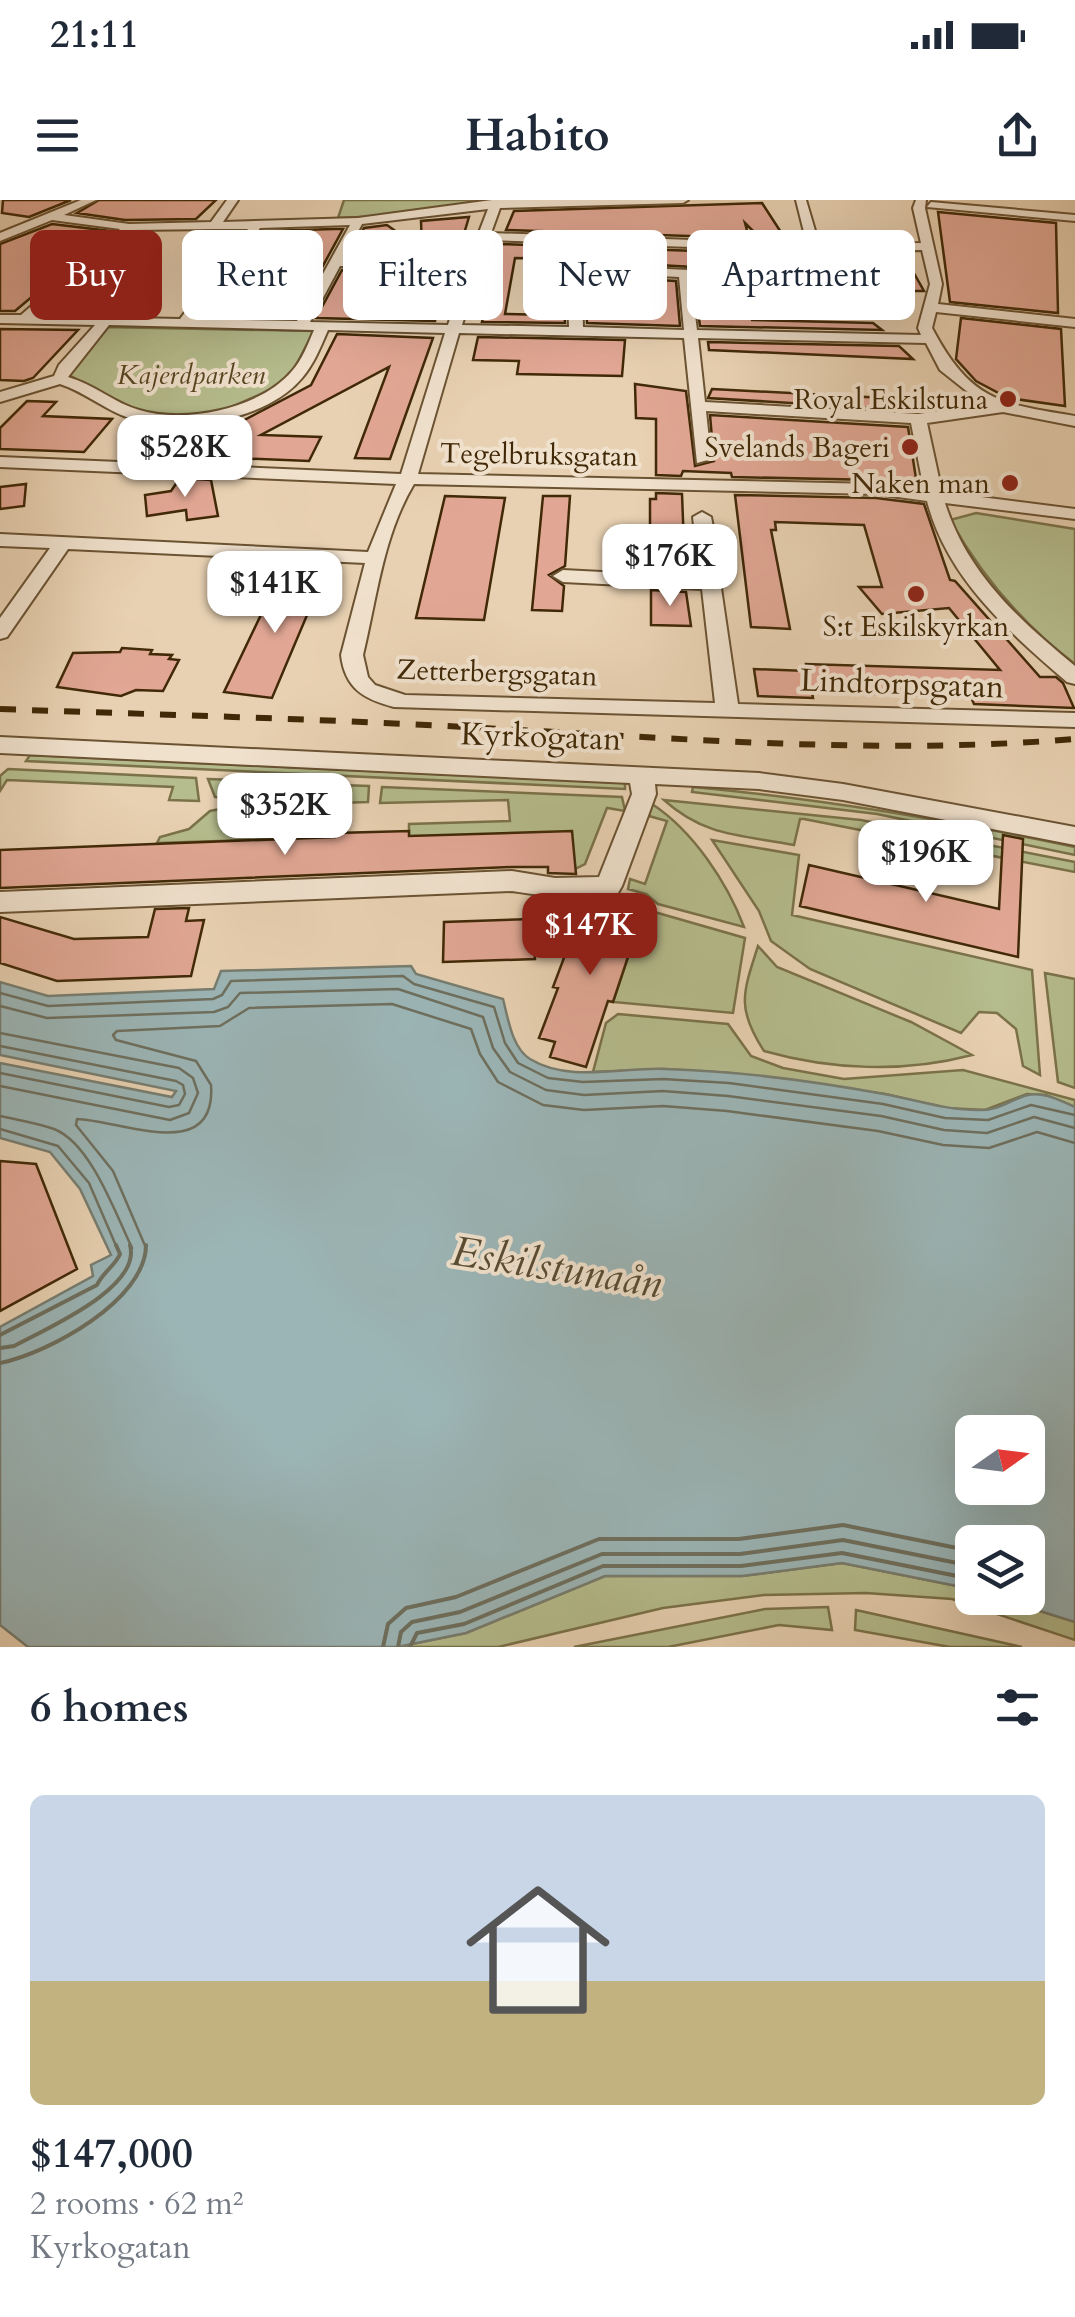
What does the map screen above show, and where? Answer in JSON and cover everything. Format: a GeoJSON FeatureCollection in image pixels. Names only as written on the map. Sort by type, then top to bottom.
{"type":"FeatureCollection","features":[{"type":"Feature","properties":{"kind":"street"},"geometry":{"type":"LineString","coordinates":[[0,237],[91,200]]}},
{"type":"Feature","properties":{"kind":"street"},"geometry":{"type":"LineString","coordinates":[[214,226],[233,200]]}},
{"type":"Feature","properties":{"kind":"street"},"geometry":{"type":"LineString","coordinates":[[55,217],[130,227],[257,226],[327,216],[358,221],[496,202],[683,200]]}},
{"type":"Feature","properties":{"kind":"street"},"geometry":{"type":"LineString","coordinates":[[801,200],[811,230]]}},
{"type":"Feature","properties":{"kind":"street"},"geometry":{"type":"LineString","coordinates":[[1073,200],[1075,218],[926,202],[919,208],[936,284],[925,328],[945,367],[984,400],[1075,422]]}},
{"type":"Feature","properties":{"kind":"street","name":"Zetterbergsgatan"},"geometry":{"type":"LineString","coordinates":[[485,230],[496,202]]}},
{"type":"Feature","properties":{"kind":"street"},"geometry":{"type":"LineString","coordinates":[[301,326],[358,221]]}},
{"type":"Feature","properties":{"kind":"street"},"geometry":{"type":"LineString","coordinates":[[183,324],[257,226]]}},
{"type":"Feature","properties":{"kind":"street"},"geometry":{"type":"LineString","coordinates":[[24,320],[130,227]]}},
{"type":"Feature","properties":{"kind":"street"},"geometry":{"type":"LineString","coordinates":[[915,246],[929,246]]}},
{"type":"Feature","properties":{"kind":"street"},"geometry":{"type":"LineString","coordinates":[[336,262],[343,262]]}},
{"type":"Feature","properties":{"kind":"street"},"geometry":{"type":"LineString","coordinates":[[667,272],[685,273],[704,459]]}},
{"type":"Feature","properties":{"kind":"street"},"geometry":{"type":"LineString","coordinates":[[930,306],[1068,322]]}},
{"type":"Feature","properties":{"kind":"street"},"geometry":{"type":"LineString","coordinates":[[0,319],[928,339]]}},
{"type":"Feature","properties":{"kind":"street","name":"Zetterbergsgatan"},"geometry":{"type":"LineString","coordinates":[[457,320],[408,479],[400,490],[378,558],[352,656],[353,672],[360,686],[374,696],[404,702],[727,708]]}},
{"type":"Feature","properties":{"kind":"street"},"geometry":{"type":"LineString","coordinates":[[576,320],[576,332]]}},
{"type":"Feature","properties":{"kind":"street"},"geometry":{"type":"LineString","coordinates":[[60,379],[64,368],[104,322]]}},
{"type":"Feature","properties":{"kind":"street"},"geometry":{"type":"LineString","coordinates":[[0,397],[60,379],[74,382],[118,408],[141,416],[170,422],[205,420],[289,384],[322,327]]}},
{"type":"Feature","properties":{"kind":"street"},"geometry":{"type":"LineString","coordinates":[[698,406],[918,419],[1003,407]]}},
{"type":"Feature","properties":{"kind":"street"},"geometry":{"type":"LineString","coordinates":[[918,419],[931,466],[933,494],[960,560],[1009,618],[1075,676]]}},
{"type":"Feature","properties":{"kind":"street","name":"Tegelbruksgatan"},"geometry":{"type":"LineString","coordinates":[[0,462],[408,479],[933,494],[1075,514]]}},
{"type":"Feature","properties":{"kind":"street"},"geometry":{"type":"LineString","coordinates":[[702,517],[714,584],[727,708]]}},
{"type":"Feature","properties":{"kind":"street"},"geometry":{"type":"LineString","coordinates":[[0,540],[378,558]]}},
{"type":"Feature","properties":{"kind":"street"},"geometry":{"type":"LineString","coordinates":[[0,633],[63,543]]}},
{"type":"Feature","properties":{"kind":"street"},"geometry":{"type":"LineString","coordinates":[[562,576],[714,584]]}},
{"type":"Feature","properties":{"kind":"street","name":"Lindtorpsgatan"},"geometry":{"type":"LineString","coordinates":[[727,708],[1075,720]]}},
{"type":"Feature","properties":{"kind":"street","name":"Kyrkogatan"},"geometry":{"type":"LineString","coordinates":[[6,751],[641,773],[843,792],[1075,836]]}},
{"type":"Feature","properties":{"kind":"street"},"geometry":{"type":"LineString","coordinates":[[0,902],[512,881],[555,888],[610,886],[644,794],[641,773]]}},
{"type":"Feature","properties":{"kind":"green space"},"geometry":{"type":"Polygon","coordinates":[[[344,200],[486,200],[384,216],[338,218],[344,200]]]}},
{"type":"Feature","properties":{"kind":"green space","name":"Kajerdparken"},"geometry":{"type":"Polygon","coordinates":[[[105,327],[314,331],[291,375],[270,390],[220,412],[181,420],[122,408],[71,376],[69,368],[105,327]]]}},
{"type":"Feature","properties":{"kind":"green space"},"geometry":{"type":"Polygon","coordinates":[[[976,513],[1075,529],[1075,664],[1005,598],[950,520],[976,513]]]}},
{"type":"Feature","properties":{"kind":"green space"},"geometry":{"type":"Polygon","coordinates":[[[30,755],[625,783],[625,789],[26,761],[30,755]]]}},
{"type":"Feature","properties":{"kind":"green space"},"geometry":{"type":"Polygon","coordinates":[[[8,769],[196,778],[199,801],[169,800],[173,787],[7,780],[0,791],[0,776],[8,769]]]}},
{"type":"Feature","properties":{"kind":"green space"},"geometry":{"type":"Polygon","coordinates":[[[208,779],[292,782],[254,794],[215,797],[208,779]]]}},
{"type":"Feature","properties":{"kind":"green space"},"geometry":{"type":"Polygon","coordinates":[[[310,784],[369,786],[368,802],[239,806],[232,828],[336,828],[335,837],[157,843],[160,837],[189,829],[210,811],[271,799],[310,784]]]}},
{"type":"Feature","properties":{"kind":"green space"},"geometry":{"type":"Polygon","coordinates":[[[382,787],[622,797],[625,811],[607,808],[585,864],[575,869],[409,836],[409,824],[510,821],[508,800],[380,803],[382,787]]]}},
{"type":"Feature","properties":{"kind":"green space"},"geometry":{"type":"Polygon","coordinates":[[[693,787],[932,819],[1075,847],[1075,855],[877,814],[692,792],[693,787]]]}},
{"type":"Feature","properties":{"kind":"green space"},"geometry":{"type":"Polygon","coordinates":[[[664,800],[861,820],[1075,862],[1075,872],[804,819],[800,819],[794,845],[741,836],[694,821],[664,800]]]}},
{"type":"Feature","properties":{"kind":"green space"},"geometry":{"type":"Polygon","coordinates":[[[652,804],[681,828],[707,859],[744,927],[658,904],[646,894],[628,889],[630,879],[645,884],[667,821],[649,816],[652,804]]]}},
{"type":"Feature","properties":{"kind":"green space"},"geometry":{"type":"Polygon","coordinates":[[[712,840],[799,855],[792,915],[1032,970],[1040,1075],[1023,1066],[1016,1029],[997,1013],[979,1012],[961,1033],[810,969],[771,941],[759,911],[712,840]]]}},
{"type":"Feature","properties":{"kind":"green space"},"geometry":{"type":"Polygon","coordinates":[[[644,909],[745,938],[733,1013],[613,1002],[644,909]]]}},
{"type":"Feature","properties":{"kind":"green space"},"geometry":{"type":"Polygon","coordinates":[[[758,946],[777,967],[911,1022],[972,1055],[920,1065],[868,1067],[815,1062],[764,1051],[749,1023],[745,1000],[758,946]]]}},
{"type":"Feature","properties":{"kind":"green space"},"geometry":{"type":"Polygon","coordinates":[[[1045,973],[1075,979],[1075,1088],[1058,1082],[1045,973]]]}},
{"type":"Feature","properties":{"kind":"green space"},"geometry":{"type":"Polygon","coordinates":[[[618,1014],[728,1024],[751,1056],[783,1068],[844,1079],[963,1070],[1075,1100],[1075,1107],[1046,1095],[1027,1094],[985,1110],[946,1108],[885,1094],[730,1073],[664,1069],[593,1072],[606,1023],[618,1014]]]}},
{"type":"Feature","properties":{"kind":"green space"},"geometry":{"type":"Polygon","coordinates":[[[842,1563],[955,1586],[955,1600],[866,1593],[764,1595],[663,1608],[498,1647],[397,1647],[466,1633],[605,1576],[742,1576],[842,1563]]]}},
{"type":"Feature","properties":{"kind":"green space"},"geometry":{"type":"Polygon","coordinates":[[[828,1607],[832,1630],[779,1625],[668,1647],[574,1647],[765,1609],[828,1607]]]}},
{"type":"Feature","properties":{"kind":"green space"},"geometry":{"type":"Polygon","coordinates":[[[856,1610],[1022,1647],[950,1647],[855,1630],[856,1610]]]}},
{"type":"Feature","properties":{"kind":"green space"},"geometry":{"type":"Polygon","coordinates":[[[1045,1613],[1075,1622],[1075,1640],[1000,1615],[1045,1613]]]}},
{"type":"Feature","properties":{"kind":"water","name":"Eskilstunaån"},"geometry":{"type":"Polygon","coordinates":[[[411,966],[416,974],[503,999],[519,1048],[530,1059],[562,1070],[665,1069],[748,1074],[969,1110],[993,1109],[1037,1094],[1075,1107],[1075,1622],[1045,1613],[1045,1525],[955,1525],[955,1586],[842,1563],[742,1576],[605,1576],[466,1633],[397,1647],[28,1647],[0,1625],[0,1327],[93,1276],[91,1265],[111,1255],[80,1189],[50,1152],[0,1138],[0,1063],[172,1097],[176,1091],[0,1055],[0,982],[48,996],[214,989],[221,971],[411,966]]]}},
{"type":"Feature","properties":{"kind":"building"},"geometry":{"type":"Polygon","coordinates":[[[3,200],[71,200],[29,217],[2,213],[3,200]]]}},
{"type":"Feature","properties":{"kind":"building"},"geometry":{"type":"Polygon","coordinates":[[[99,200],[216,200],[196,219],[125,220],[77,213],[99,200]]]}},
{"type":"Feature","properties":{"kind":"building"},"geometry":{"type":"Polygon","coordinates":[[[762,203],[780,230],[752,230],[745,223],[747,230],[687,230],[687,236],[667,235],[667,230],[506,230],[514,211],[762,203]]]}},
{"type":"Feature","properties":{"kind":"building"},"geometry":{"type":"Polygon","coordinates":[[[938,212],[1056,223],[1058,313],[950,302],[938,212]]]}},
{"type":"Feature","properties":{"kind":"building"},"geometry":{"type":"Polygon","coordinates":[[[469,217],[465,230],[421,230],[421,221],[469,217]]]}},
{"type":"Feature","properties":{"kind":"building"},"geometry":{"type":"Polygon","coordinates":[[[52,224],[102,230],[36,230],[52,224]]]}},
{"type":"Feature","properties":{"kind":"building"},"geometry":{"type":"Polygon","coordinates":[[[387,225],[394,230],[363,230],[364,228],[387,225]]]}},
{"type":"Feature","properties":{"kind":"building"},"geometry":{"type":"Polygon","coordinates":[[[343,229],[323,266],[323,230],[306,230],[343,229]]]}},
{"type":"Feature","properties":{"kind":"building"},"geometry":{"type":"Polygon","coordinates":[[[30,232],[30,298],[15,311],[0,311],[0,244],[30,232]]]}},
{"type":"Feature","properties":{"kind":"building"},"geometry":{"type":"Polygon","coordinates":[[[503,244],[523,245],[523,258],[515,258],[505,314],[523,314],[523,320],[565,323],[482,322],[503,320],[503,244]]]}},
{"type":"Feature","properties":{"kind":"building"},"geometry":{"type":"Polygon","coordinates":[[[667,250],[687,251],[687,267],[667,266],[667,250]]]}},
{"type":"Feature","properties":{"kind":"building"},"geometry":{"type":"Polygon","coordinates":[[[343,270],[343,319],[323,318],[323,305],[343,270]]]}},
{"type":"Feature","properties":{"kind":"building"},"geometry":{"type":"Polygon","coordinates":[[[915,275],[924,291],[915,291],[915,275]]]}},
{"type":"Feature","properties":{"kind":"building"},"geometry":{"type":"Polygon","coordinates":[[[667,281],[676,281],[680,326],[587,320],[667,320],[667,281]]]}},
{"type":"Feature","properties":{"kind":"building"},"geometry":{"type":"Polygon","coordinates":[[[961,318],[1061,329],[1065,406],[1008,398],[976,381],[956,359],[961,318]]]}},
{"type":"Feature","properties":{"kind":"building"},"geometry":{"type":"Polygon","coordinates":[[[699,320],[752,320],[873,323],[882,330],[700,326],[699,320]]]}},
{"type":"Feature","properties":{"kind":"building"},"geometry":{"type":"Polygon","coordinates":[[[0,329],[78,330],[33,378],[24,381],[0,380],[0,329]]]}},
{"type":"Feature","properties":{"kind":"building"},"geometry":{"type":"Polygon","coordinates":[[[337,334],[433,338],[390,459],[355,458],[389,367],[261,435],[321,437],[309,461],[208,457],[208,462],[192,461],[215,427],[229,428],[311,385],[337,334]]]}},
{"type":"Feature","properties":{"kind":"building"},"geometry":{"type":"Polygon","coordinates":[[[478,337],[625,340],[622,376],[517,374],[519,361],[473,360],[478,337]]]}},
{"type":"Feature","properties":{"kind":"building"},"geometry":{"type":"Polygon","coordinates":[[[708,342],[899,346],[913,359],[709,350],[708,342]]]}},
{"type":"Feature","properties":{"kind":"building"},"geometry":{"type":"Polygon","coordinates":[[[635,384],[686,391],[695,466],[714,461],[710,415],[908,427],[917,485],[876,480],[732,477],[731,473],[683,471],[681,476],[656,475],[656,419],[636,418],[635,384]]]}},
{"type":"Feature","properties":{"kind":"building"},"geometry":{"type":"Polygon","coordinates":[[[712,389],[904,399],[907,410],[708,398],[712,389]]]}},
{"type":"Feature","properties":{"kind":"building"},"geometry":{"type":"Polygon","coordinates":[[[27,401],[56,402],[43,416],[112,419],[84,452],[0,449],[0,428],[27,401]]]}},
{"type":"Feature","properties":{"kind":"building"},"geometry":{"type":"Polygon","coordinates":[[[180,478],[211,480],[218,516],[187,520],[186,510],[147,516],[145,495],[171,491],[180,478]]]}},
{"type":"Feature","properties":{"kind":"building"},"geometry":{"type":"Polygon","coordinates":[[[26,484],[24,506],[0,509],[0,487],[26,484]]]}},
{"type":"Feature","properties":{"kind":"building"},"geometry":{"type":"Polygon","coordinates":[[[656,493],[682,494],[685,572],[650,571],[650,499],[656,499],[656,493]]]}},
{"type":"Feature","properties":{"kind":"building"},"geometry":{"type":"Polygon","coordinates":[[[735,495],[876,498],[924,504],[950,580],[1040,677],[1056,677],[1063,683],[1074,708],[974,704],[971,697],[812,692],[813,698],[758,696],[754,669],[807,671],[806,664],[1000,670],[949,608],[882,614],[859,587],[882,587],[864,525],[775,522],[776,530],[771,530],[790,629],[751,627],[735,495]]]}},
{"type":"Feature","properties":{"kind":"building"},"geometry":{"type":"Polygon","coordinates":[[[445,496],[505,498],[484,620],[416,618],[445,496]]]}},
{"type":"Feature","properties":{"kind":"building"},"geometry":{"type":"Polygon","coordinates":[[[543,496],[570,496],[565,566],[549,575],[564,586],[562,611],[532,610],[543,496]]]}},
{"type":"Feature","properties":{"kind":"building"},"geometry":{"type":"Polygon","coordinates":[[[280,575],[324,575],[272,698],[224,692],[280,575]]]}},
{"type":"Feature","properties":{"kind":"building"},"geometry":{"type":"Polygon","coordinates":[[[651,590],[686,592],[691,626],[651,625],[651,590]]]}},
{"type":"Feature","properties":{"kind":"building"},"geometry":{"type":"Polygon","coordinates":[[[122,648],[152,650],[150,654],[172,655],[169,659],[179,660],[163,691],[136,690],[121,696],[57,687],[73,653],[120,652],[122,648]]]}},
{"type":"Feature","properties":{"kind":"building"},"geometry":{"type":"Polygon","coordinates":[[[409,831],[409,836],[572,831],[576,874],[548,873],[548,867],[512,867],[0,888],[0,850],[409,831]]]}},
{"type":"Feature","properties":{"kind":"building"},"geometry":{"type":"Polygon","coordinates":[[[1003,835],[1023,839],[1018,957],[800,906],[809,865],[999,909],[1003,835]]]}},
{"type":"Feature","properties":{"kind":"building"},"geometry":{"type":"Polygon","coordinates":[[[603,900],[644,909],[586,1067],[550,1057],[555,1042],[539,1038],[558,988],[553,987],[585,902],[603,900]]]}},
{"type":"Feature","properties":{"kind":"building"},"geometry":{"type":"Polygon","coordinates":[[[189,908],[186,921],[204,920],[191,976],[57,981],[0,963],[0,917],[74,939],[148,937],[155,909],[189,908]]]}},
{"type":"Feature","properties":{"kind":"building"},"geometry":{"type":"Polygon","coordinates":[[[532,919],[535,959],[443,962],[444,922],[532,919]]]}},
{"type":"Feature","properties":{"kind":"building"},"geometry":{"type":"Polygon","coordinates":[[[0,1161],[36,1164],[77,1269],[0,1311],[0,1161]]]}},
{"type":"Feature","properties":{"kind":"railway"},"geometry":{"type":"LineString","coordinates":[[0,709],[375,722],[787,744],[931,746],[1075,739]]}},
{"type":"Feature","properties":{"kind":"place","name":"Royal Eskilstuna"},"geometry":{"type":"Point","coordinates":[1008,399]}},
{"type":"Feature","properties":{"kind":"place","name":"Svelands Bageri"},"geometry":{"type":"Point","coordinates":[910,447]}},
{"type":"Feature","properties":{"kind":"place","name":"Naken man"},"geometry":{"type":"Point","coordinates":[1010,483]}},
{"type":"Feature","properties":{"kind":"place","name":"S:t Eskilskyrkan"},"geometry":{"type":"Point","coordinates":[916,594]}}]}
